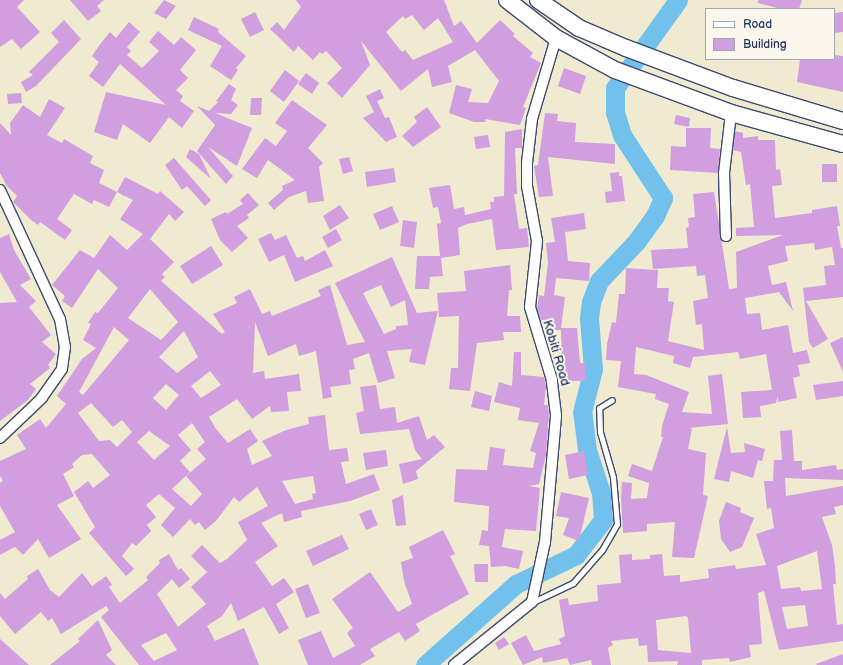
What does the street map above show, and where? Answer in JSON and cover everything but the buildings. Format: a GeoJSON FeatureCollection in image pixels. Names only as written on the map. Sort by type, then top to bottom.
{"type":"FeatureCollection","features":[{"type":"Feature","properties":{"kind":"main road"},"geometry":{"type":"LineString","coordinates":[[507,0],[556,38],[615,70],[731,113],[843,144]]}},
{"type":"Feature","properties":{"kind":"main road"},"geometry":{"type":"LineString","coordinates":[[538,0],[579,28],[626,48],[732,88],[843,121]]}},
{"type":"Feature","properties":{"kind":"street","name":"Kobiti Road"},"geometry":{"type":"LineString","coordinates":[[532,602],[540,573],[545,542],[556,415],[552,380],[530,307],[537,240],[527,186],[527,163],[532,119],[556,38]]}},
{"type":"Feature","properties":{"kind":"street"},"geometry":{"type":"LineString","coordinates":[[726,236],[724,173],[731,113]]}},
{"type":"Feature","properties":{"kind":"street"},"geometry":{"type":"LineString","coordinates":[[0,190],[60,318],[65,347],[62,369],[42,398],[0,438]]}},
{"type":"Feature","properties":{"kind":"street"},"geometry":{"type":"LineString","coordinates":[[454,665],[532,602]]}},
{"type":"Feature","properties":{"kind":"lane"},"geometry":{"type":"LineString","coordinates":[[532,602],[573,583],[602,550],[617,524],[613,477],[600,432],[599,408],[612,400]]}},
{"type":"Feature","properties":{"kind":"waterway"},"geometry":{"type":"LineString","coordinates":[[425,665],[516,584],[576,555],[603,520],[601,493],[587,450],[582,412],[593,369],[589,318],[591,302],[599,281],[636,242],[655,216],[663,198],[622,135],[615,112],[615,88],[678,0]]}}]}
